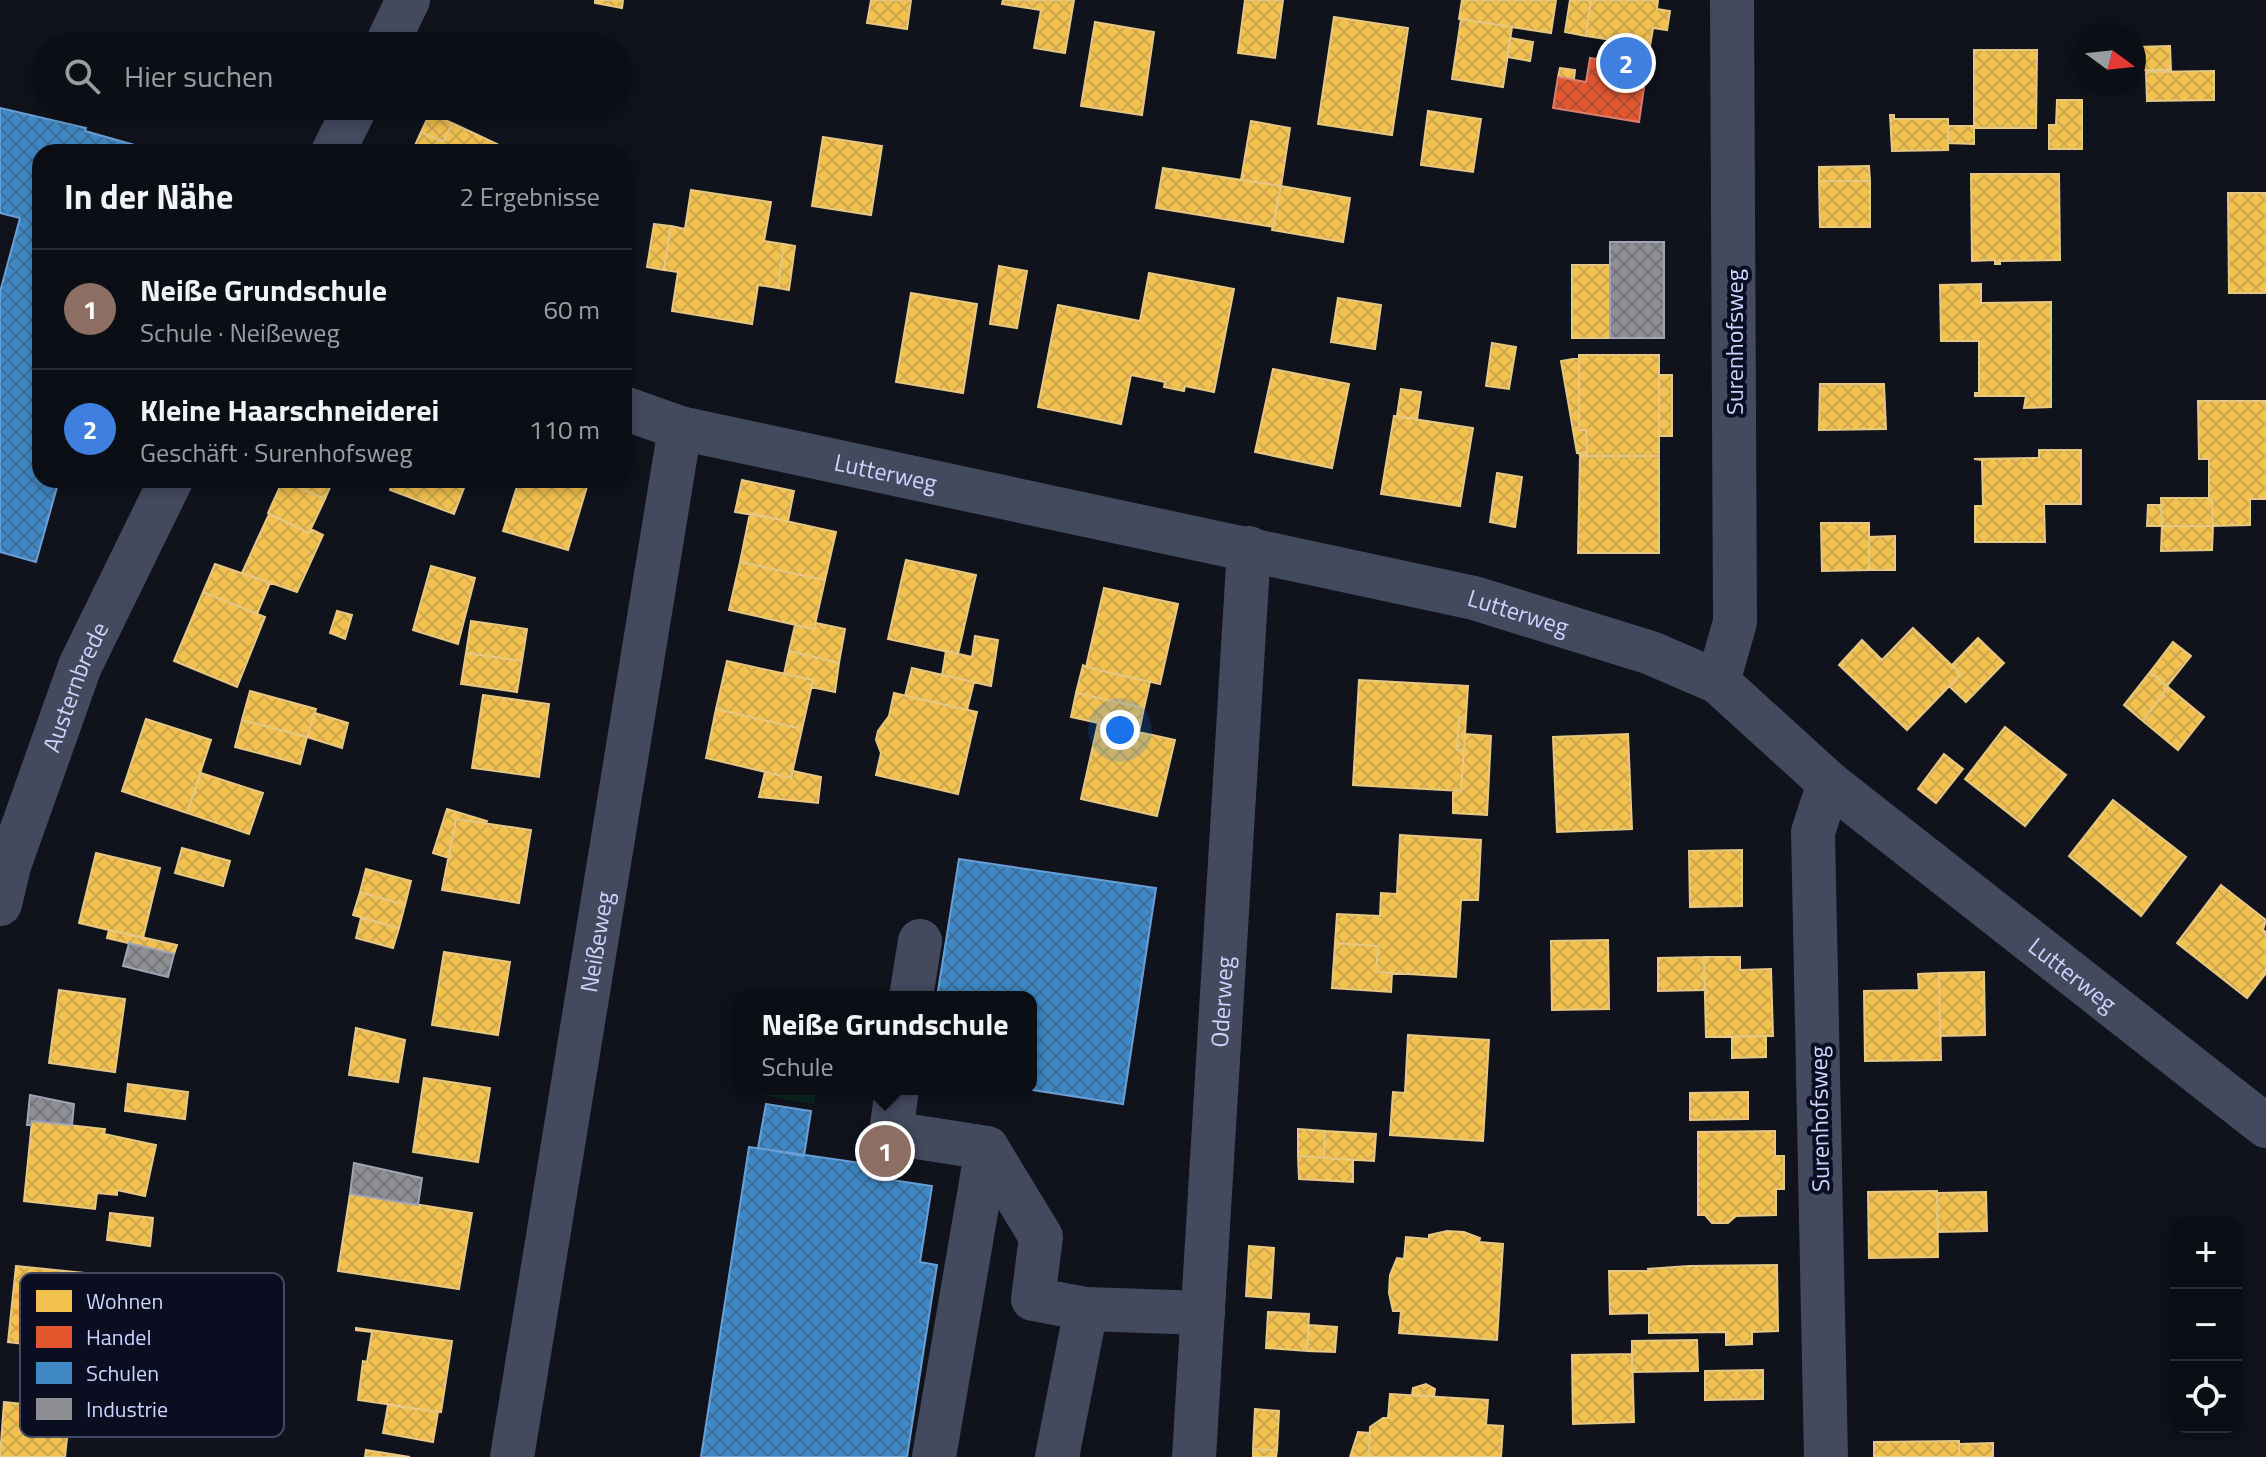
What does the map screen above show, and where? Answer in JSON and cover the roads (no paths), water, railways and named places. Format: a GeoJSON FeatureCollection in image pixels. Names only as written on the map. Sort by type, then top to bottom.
{"type":"FeatureCollection","features":[{"type":"Feature","properties":{"kind":"street"},"geometry":{"type":"LineString","coordinates":[[393,32],[408,0]]}},
{"type":"Feature","properties":{"kind":"street","name":"Surenhofsweg"},"geometry":{"type":"LineString","coordinates":[[1718,682],[1735,622],[1732,0]]}},
{"type":"Feature","properties":{"kind":"street"},"geometry":{"type":"LineString","coordinates":[[337,144],[349,120]]}},
{"type":"Feature","properties":{"kind":"street","name":"Lutterweg"},"geometry":{"type":"LineString","coordinates":[[632,411],[680,428],[1474,598],[1651,653],[1718,682],[1829,783],[2266,1126]]}},
{"type":"Feature","properties":{"kind":"street","name":"Neißeweg"},"geometry":{"type":"LineString","coordinates":[[512,1457],[680,428]]}},
{"type":"Feature","properties":{"kind":"street","name":"Austernbrede"},"geometry":{"type":"LineString","coordinates":[[0,904],[9,866],[80,666],[167,488]]}},
{"type":"Feature","properties":{"kind":"street","name":"Oderweg"},"geometry":{"type":"LineString","coordinates":[[1194,1457],[1249,548]]}},
{"type":"Feature","properties":{"kind":"street","name":"Surenhofsweg"},"geometry":{"type":"LineString","coordinates":[[1826,1457],[1813,832],[1829,783]]}},
{"type":"Feature","properties":{"kind":"street"},"geometry":{"type":"LineString","coordinates":[[912,991],[920,941]]}},
{"type":"Feature","properties":{"kind":"street"},"geometry":{"type":"LineString","coordinates":[[896,1095],[891,1133],[987,1148],[1041,1237],[1033,1299],[1086,1309],[1203,1313]]}},
{"type":"Feature","properties":{"kind":"street"},"geometry":{"type":"LineString","coordinates":[[934,1457],[987,1148]]}},
{"type":"Feature","properties":{"kind":"street"},"geometry":{"type":"LineString","coordinates":[[1057,1457],[1086,1309]]}},
{"type":"Feature","properties":{"kind":"place","name":"Kleine Haarschneiderei"},"geometry":{"type":"Point","coordinates":[1626,63]}},
{"type":"Feature","properties":{"kind":"place","name":"Neiße Grundschule"},"geometry":{"type":"Point","coordinates":[885,1151]}}]}
